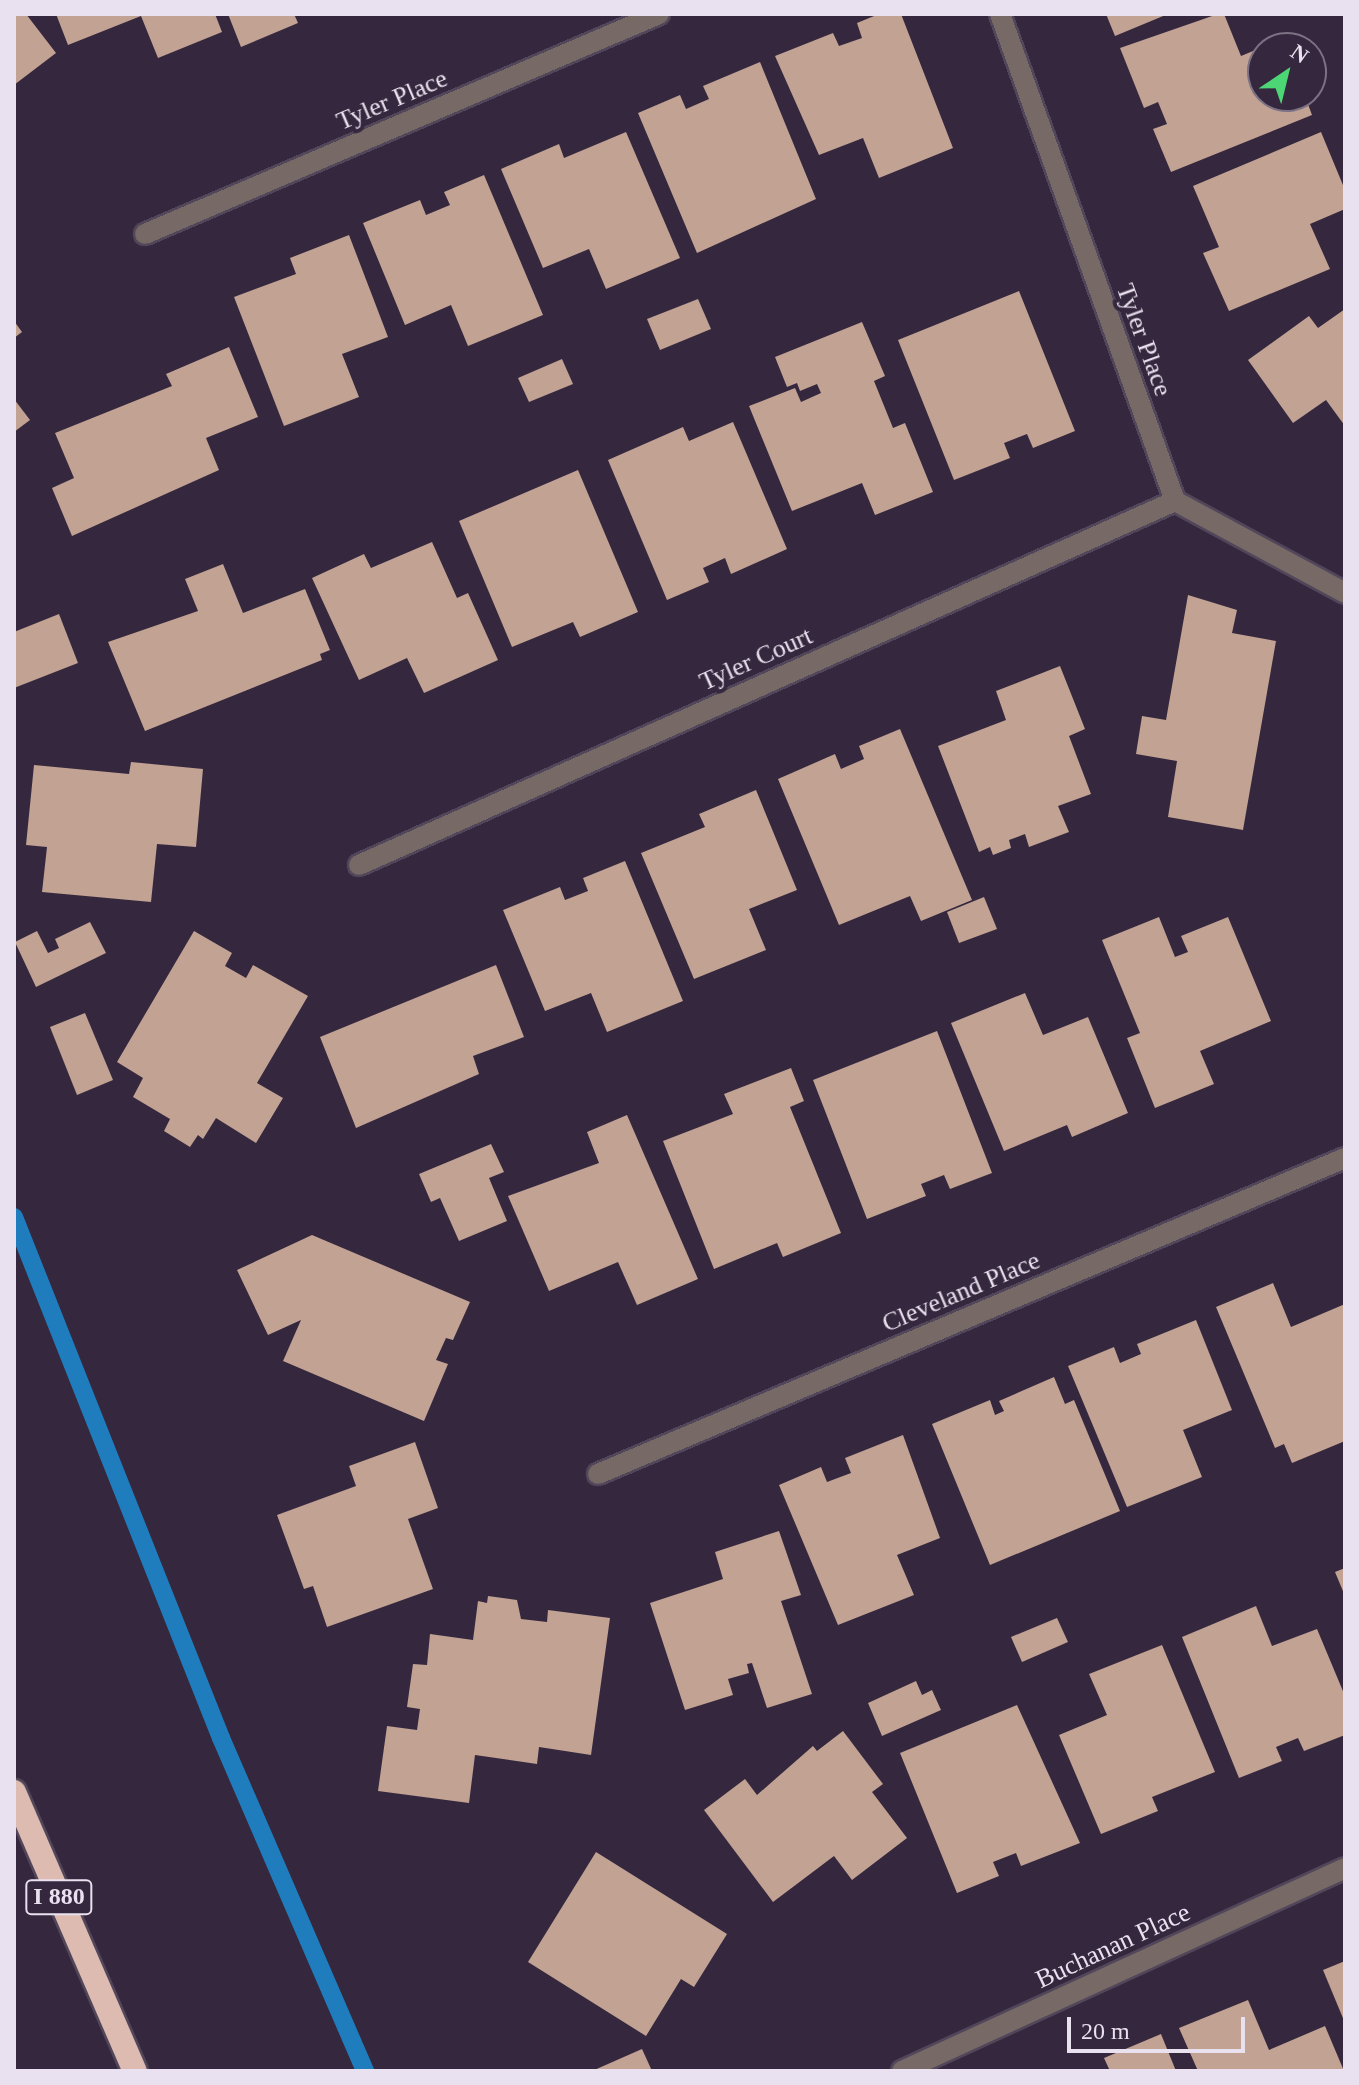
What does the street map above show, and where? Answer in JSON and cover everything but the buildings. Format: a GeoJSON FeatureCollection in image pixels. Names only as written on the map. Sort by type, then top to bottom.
{"type":"FeatureCollection","features":[{"type":"Feature","properties":{"kind":"highway","name":"I 880"},"geometry":{"type":"LineString","coordinates":[[14,1792],[135,2071]]}},
{"type":"Feature","properties":{"kind":"street","name":"Tyler Place"},"geometry":{"type":"LineString","coordinates":[[145,234],[659,14]]}},
{"type":"Feature","properties":{"kind":"street","name":"Tyler Place"},"geometry":{"type":"LineString","coordinates":[[1000,14],[1175,501]]}},
{"type":"Feature","properties":{"kind":"street"},"geometry":{"type":"LineString","coordinates":[[1175,501],[1345,593]]}},
{"type":"Feature","properties":{"kind":"street","name":"Tyler Court"},"geometry":{"type":"LineString","coordinates":[[359,865],[1175,501]]}},
{"type":"Feature","properties":{"kind":"street","name":"Cleveland Place"},"geometry":{"type":"LineString","coordinates":[[598,1474],[1345,1158]]}},
{"type":"Feature","properties":{"kind":"street","name":"Buchanan Place"},"geometry":{"type":"LineString","coordinates":[[902,2071],[1345,1868]]}},
{"type":"Feature","properties":{"kind":"waterway"},"geometry":{"type":"LineString","coordinates":[[14,1217],[221,1738],[365,2071]]}}]}
